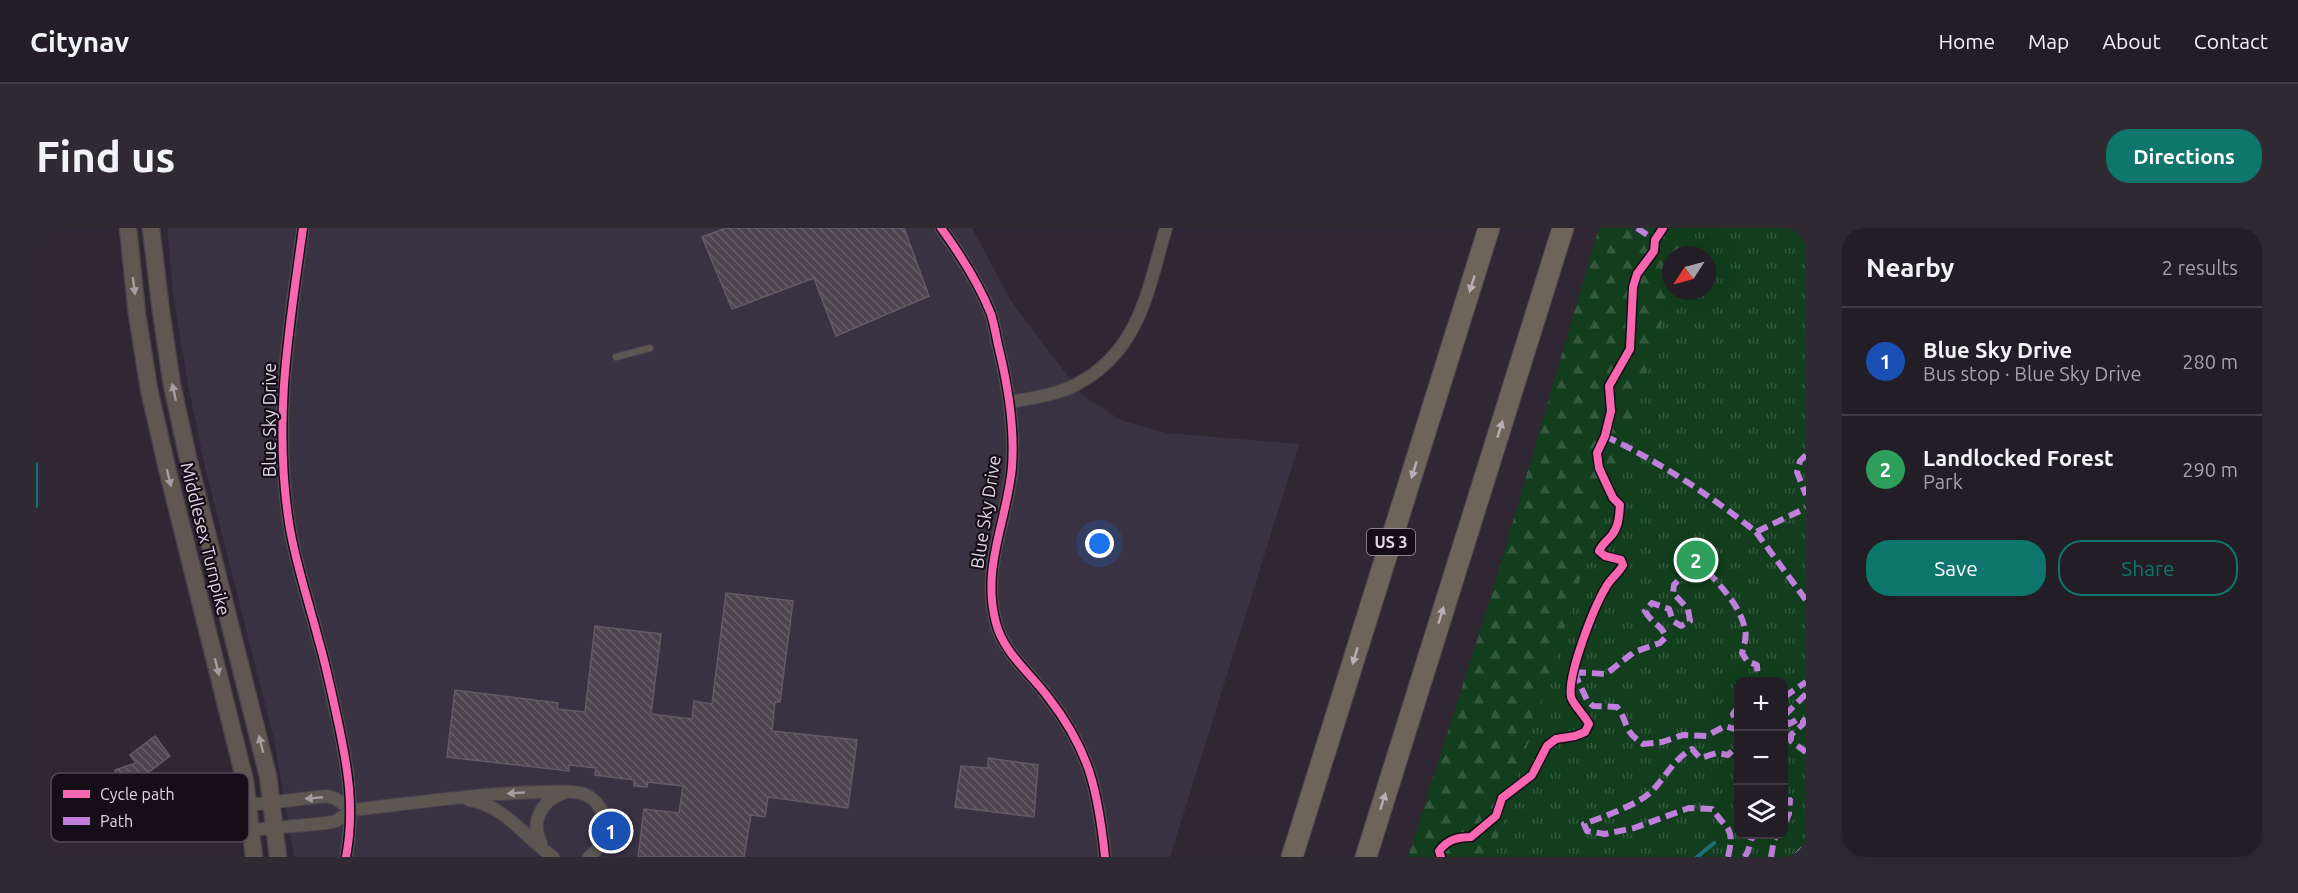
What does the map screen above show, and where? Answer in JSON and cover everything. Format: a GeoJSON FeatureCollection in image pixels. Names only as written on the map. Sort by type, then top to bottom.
{"type":"FeatureCollection","features":[{"type":"Feature","properties":{"kind":"highway","name":"US 3"},"geometry":{"type":"LineString","coordinates":[[1292,857],[1489,228]]}},
{"type":"Feature","properties":{"kind":"highway"},"geometry":{"type":"LineString","coordinates":[[1366,857],[1563,228]]}},
{"type":"Feature","properties":{"kind":"main road","name":"Middlesex Turnpike"},"geometry":{"type":"LineString","coordinates":[[128,228],[137,315],[153,406],[242,773]]}},
{"type":"Feature","properties":{"kind":"main road","name":"Middlesex Turnpike"},"geometry":{"type":"LineString","coordinates":[[151,228],[160,311],[174,393],[188,458],[264,759],[273,802],[278,857]]}},
{"type":"Feature","properties":{"kind":"main road","name":"Middlesex Turnpike"},"geometry":{"type":"LineString","coordinates":[[249,805],[254,857]]}},
{"type":"Feature","properties":{"kind":"street","name":"Blue Sky Drive"},"geometry":{"type":"LineString","coordinates":[[303,228],[284,363],[281,403],[284,479],[297,562],[326,666],[348,768],[352,810],[351,833],[346,857]]}},
{"type":"Feature","properties":{"kind":"street","name":"Blue Sky Drive"},"geometry":{"type":"LineString","coordinates":[[940,228],[964,261],[991,315],[1010,402],[1012,466],[990,571],[990,600],[996,627],[1005,645],[1050,699],[1088,762],[1099,805],[1105,857]]}},
{"type":"Feature","properties":{"kind":"street"},"geometry":{"type":"LineString","coordinates":[[1010,402],[1059,392],[1077,384],[1116,354],[1132,333],[1141,312],[1166,228]]}},
{"type":"Feature","properties":{"kind":"street"},"geometry":{"type":"LineString","coordinates":[[252,830],[327,823],[336,821],[352,810],[520,792],[574,792],[584,794],[596,803],[606,823],[603,840],[589,857]]}},
{"type":"Feature","properties":{"kind":"street"},"geometry":{"type":"LineString","coordinates":[[549,853],[537,833],[537,821],[541,810],[556,795],[574,792]]}},
{"type":"Feature","properties":{"kind":"street"},"geometry":{"type":"LineString","coordinates":[[249,805],[327,796],[352,810]]}},
{"type":"Feature","properties":{"kind":"street"},"geometry":{"type":"LineString","coordinates":[[459,799],[482,804],[507,815],[549,853]]}},
{"type":"Feature","properties":{"kind":"lane"},"geometry":{"type":"LineString","coordinates":[[616,357],[650,348]]}},
{"type":"Feature","properties":{"kind":"shaded area"},"geometry":{"type":"Polygon","coordinates":[[[167,228],[972,228],[1011,301],[1082,395],[1121,420],[1167,433],[1299,444],[1170,857],[294,857],[274,739],[205,467],[188,385],[174,301],[167,228]]]}},
{"type":"Feature","properties":{"kind":"green space"},"geometry":{"type":"Polygon","coordinates":[[[1599,228],[1806,228],[1806,857],[1408,857],[1492,593],[1599,228]]]}},
{"type":"Feature","properties":{"kind":"green space"},"geometry":{"type":"Polygon","coordinates":[[[1692,228],[1806,228],[1806,857],[1492,857],[1669,300],[1716,300],[1716,246],[1686,246],[1692,228]]]}},
{"type":"Feature","properties":{"kind":"building"},"geometry":{"type":"Polygon","coordinates":[[[726,228],[904,228],[929,296],[836,336],[814,278],[732,309],[702,237],[726,228]]]}},
{"type":"Feature","properties":{"kind":"building"},"geometry":{"type":"Polygon","coordinates":[[[726,593],[793,601],[780,702],[775,702],[772,731],[857,740],[848,808],[768,797],[765,817],[751,815],[744,857],[638,857],[644,809],[679,813],[683,786],[648,782],[647,787],[634,786],[634,780],[595,775],[596,768],[569,765],[569,771],[447,757],[455,690],[558,703],[557,709],[585,712],[595,626],[661,634],[651,714],[692,719],[694,701],[712,704],[726,593]]]}},
{"type":"Feature","properties":{"kind":"building"},"geometry":{"type":"Polygon","coordinates":[[[155,736],[170,756],[148,773],[116,773],[115,770],[136,763],[130,755],[155,736]]]}},
{"type":"Feature","properties":{"kind":"building"},"geometry":{"type":"Polygon","coordinates":[[[988,758],[1038,765],[1034,817],[955,807],[961,766],[988,768],[988,758]]]}},
{"type":"Feature","properties":{"kind":"waterway"},"geometry":{"type":"LineString","coordinates":[[36,464],[36,506]]}},
{"type":"Feature","properties":{"kind":"waterway"},"geometry":{"type":"LineString","coordinates":[[1697,857],[1714,843]]}},
{"type":"Feature","properties":{"kind":"marked path"},"geometry":{"type":"LineString","coordinates":[[1637,228],[1655,240]]}},
{"type":"Feature","properties":{"kind":"marked path"},"geometry":{"type":"LineString","coordinates":[[1605,436],[1683,480],[1756,532],[1806,508]]}},
{"type":"Feature","properties":{"kind":"marked path"},"geometry":{"type":"LineString","coordinates":[[1806,455],[1800,461],[1797,472],[1806,495]]}},
{"type":"Feature","properties":{"kind":"marked path"},"geometry":{"type":"LineString","coordinates":[[1756,532],[1806,600]]}},
{"type":"Feature","properties":{"kind":"marked path"},"geometry":{"type":"LineString","coordinates":[[1574,672],[1606,674],[1634,652],[1660,643],[1666,637],[1645,611],[1652,603],[1669,609],[1673,621],[1681,626],[1690,621],[1688,609],[1673,593],[1674,585],[1692,564],[1700,563],[1727,593],[1738,610],[1746,632],[1742,653],[1747,661],[1757,665],[1758,677]]}},
{"type":"Feature","properties":{"kind":"marked path"},"geometry":{"type":"LineString","coordinates":[[1574,672],[1587,700],[1593,706],[1617,707],[1631,734],[1643,744],[1662,742],[1683,735],[1707,736],[1725,726],[1734,729]]}},
{"type":"Feature","properties":{"kind":"marked path"},"geometry":{"type":"LineString","coordinates":[[1788,694],[1806,682]]}},
{"type":"Feature","properties":{"kind":"marked path"},"geometry":{"type":"LineString","coordinates":[[1806,694],[1785,715],[1789,724],[1800,718],[1803,720],[1803,724],[1791,735],[1791,741],[1806,752]]}},
{"type":"Feature","properties":{"kind":"marked path"},"geometry":{"type":"LineString","coordinates":[[1734,713],[1734,718]]}},
{"type":"Feature","properties":{"kind":"marked path"},"geometry":{"type":"LineString","coordinates":[[1728,857],[1731,840],[1729,830],[1712,809],[1689,808],[1634,828],[1605,834],[1587,831],[1584,824],[1621,810],[1647,795],[1676,762],[1692,749],[1700,758],[1717,753],[1728,755],[1734,749]]}},
{"type":"Feature","properties":{"kind":"marked path"},"geometry":{"type":"LineString","coordinates":[[1788,801],[1790,800],[1788,816]]}},
{"type":"Feature","properties":{"kind":"marked path"},"geometry":{"type":"LineString","coordinates":[[1744,857],[1748,852],[1751,839]]}},
{"type":"Feature","properties":{"kind":"marked path"},"geometry":{"type":"LineString","coordinates":[[1771,857],[1774,839]]}},
{"type":"Feature","properties":{"kind":"marked path"},"geometry":{"type":"LineString","coordinates":[[1795,857],[1806,846]]}},
{"type":"Feature","properties":{"kind":"cycle path"},"geometry":{"type":"LineString","coordinates":[[303,228],[285,375],[282,447],[284,485],[295,552],[326,669],[345,756],[350,806],[346,857]]}},
{"type":"Feature","properties":{"kind":"cycle path"},"geometry":{"type":"LineString","coordinates":[[941,228],[969,270],[991,314],[1010,406],[1012,467],[996,545],[991,583],[996,623],[1005,644],[1048,697],[1083,754],[1095,792],[1105,857]]}},
{"type":"Feature","properties":{"kind":"cycle path"},"geometry":{"type":"LineString","coordinates":[[1441,857],[1439,851],[1445,844],[1471,837],[1496,816],[1502,798],[1532,775],[1547,746],[1556,739],[1585,732],[1589,724],[1571,697],[1573,673],[1582,641],[1601,597],[1623,565],[1621,560],[1605,556],[1599,551],[1616,528],[1620,505],[1613,498],[1599,468],[1597,453],[1605,436],[1611,411],[1609,386],[1630,349],[1633,287],[1637,274],[1654,251],[1655,240],[1663,228]]}},
{"type":"Feature","properties":{"kind":"place","name":"Landlocked Forest"},"geometry":{"type":"Point","coordinates":[1696,560]}},
{"type":"Feature","properties":{"kind":"place","name":"Blue Sky Drive"},"geometry":{"type":"Point","coordinates":[611,831]}}]}
